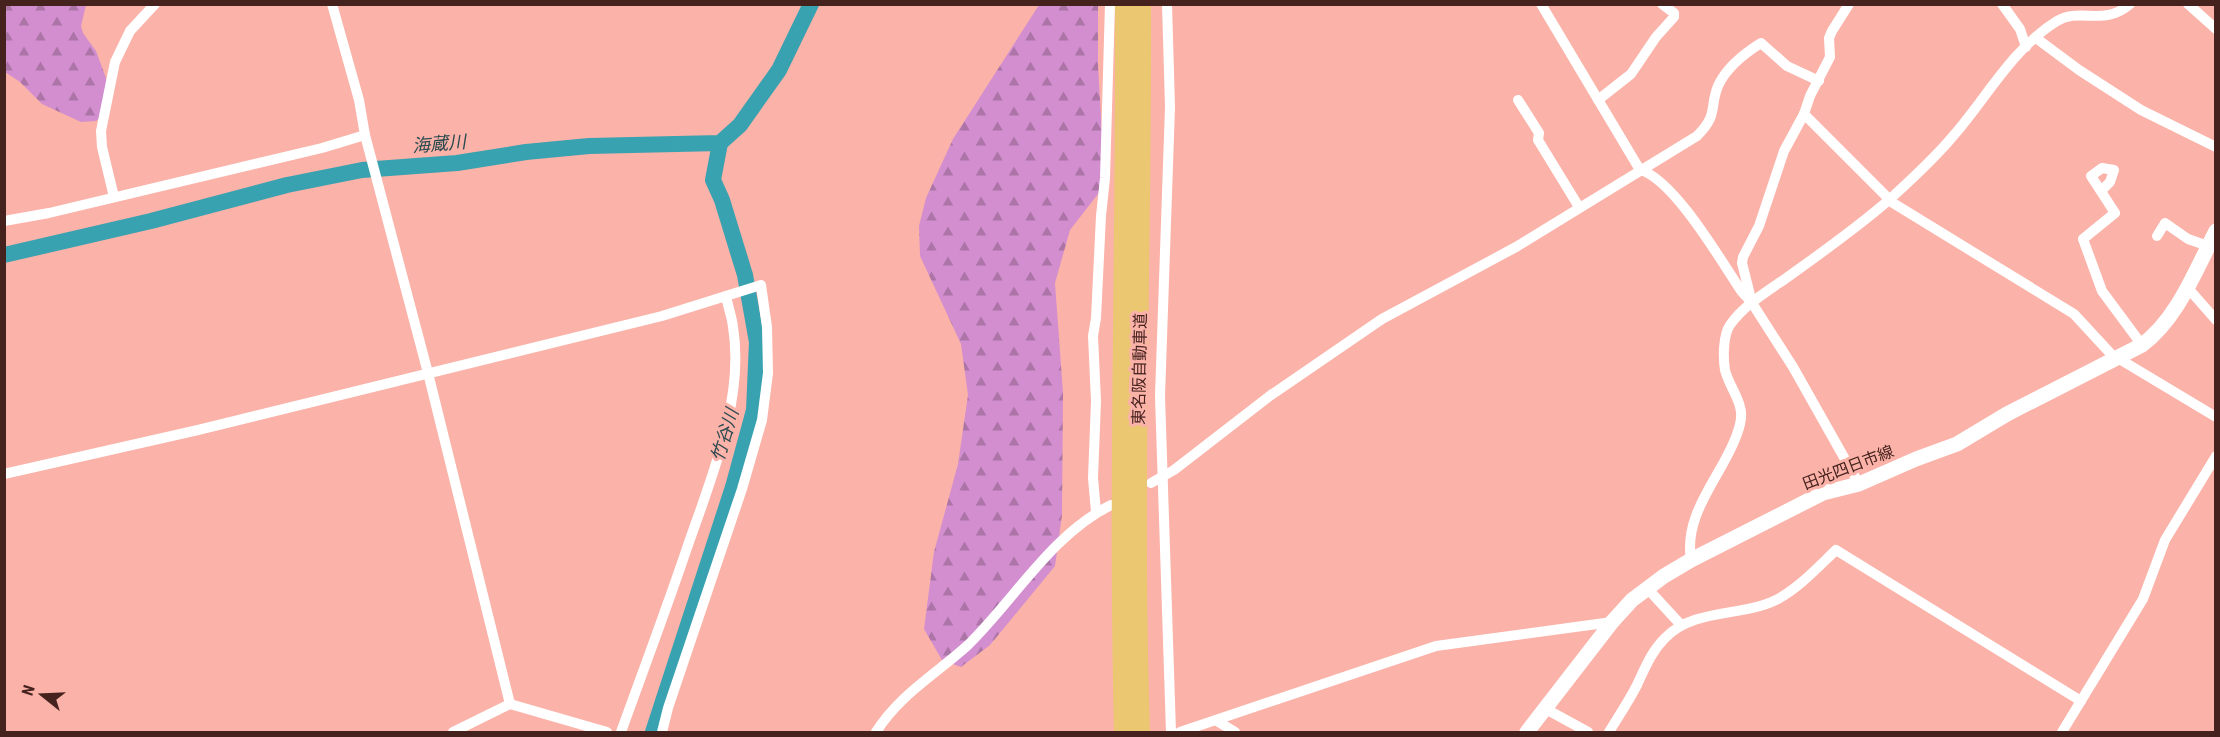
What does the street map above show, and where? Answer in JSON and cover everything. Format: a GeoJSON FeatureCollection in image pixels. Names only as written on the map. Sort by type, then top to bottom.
{"type":"FeatureCollection","features":[{"type":"Feature","properties":{"kind":"highway","name":"東名阪自動車道"},"geometry":{"type":"LineString","coordinates":[[1124,732],[1125,4]]}},
{"type":"Feature","properties":{"kind":"highway","name":"東名阪自動車道"},"geometry":{"type":"LineString","coordinates":[[1140,732],[1138,439],[1142,152],[1141,4]]}},
{"type":"Feature","properties":{"kind":"main road","name":"田光四日市線"},"geometry":{"type":"LineString","coordinates":[[1527,732],[1612,621],[1632,600],[1691,560],[1823,493],[1859,484],[1957,444],[2007,414],[2142,345],[2169,319],[2216,231]]}},
{"type":"Feature","properties":{"kind":"street"},"geometry":{"type":"LineString","coordinates":[[114,197],[102,147],[101,131],[115,62],[130,31],[154,4]]}},
{"type":"Feature","properties":{"kind":"street"},"geometry":{"type":"LineString","coordinates":[[332,4],[359,100],[365,135],[428,373],[510,704]]}},
{"type":"Feature","properties":{"kind":"street"},"geometry":{"type":"LineString","coordinates":[[1096,512],[1094,478],[1096,401],[1093,336],[1105,178],[1110,4]]}},
{"type":"Feature","properties":{"kind":"street"},"geometry":{"type":"LineString","coordinates":[[1167,4],[1170,106],[1160,396],[1171,732]]}},
{"type":"Feature","properties":{"kind":"street"},"geometry":{"type":"LineString","coordinates":[[1541,4],[1640,170],[1648,172],[1675,196],[1752,303],[1793,367],[1859,484]]}},
{"type":"Feature","properties":{"kind":"street"},"geometry":{"type":"LineString","coordinates":[[1598,100],[1631,74],[1656,37],[1674,17],[1674,13],[1662,4]]}},
{"type":"Feature","properties":{"kind":"street"},"geometry":{"type":"LineString","coordinates":[[1752,303],[1742,263],[1743,256],[1759,226],[1784,151],[1830,57],[1832,31],[1849,4]]}},
{"type":"Feature","properties":{"kind":"street"},"geometry":{"type":"LineString","coordinates":[[2002,4],[2020,29],[2026,47]]}},
{"type":"Feature","properties":{"kind":"street"},"geometry":{"type":"LineString","coordinates":[[1691,560],[1689,549],[1696,516],[1711,482],[1736,437],[1741,421],[1741,409],[1725,370],[1725,337],[1729,326],[1752,303],[1843,237],[1889,200],[1954,136],[2026,47],[2036,38],[2062,19],[2110,16],[2121,12],[2130,4]]}},
{"type":"Feature","properties":{"kind":"street"},"geometry":{"type":"LineString","coordinates":[[2188,4],[2216,28]]}},
{"type":"Feature","properties":{"kind":"street"},"geometry":{"type":"LineString","coordinates":[[2036,38],[2079,70],[2141,110],[2216,147]]}},
{"type":"Feature","properties":{"kind":"street"},"geometry":{"type":"LineString","coordinates":[[1151,483],[1205,448],[1271,395],[1382,319],[1516,247],[1697,136],[1708,125],[1714,109],[1717,88],[1723,76],[1747,52],[1761,43],[1787,66],[1819,81]]}},
{"type":"Feature","properties":{"kind":"street"},"geometry":{"type":"LineString","coordinates":[[1518,100],[1539,133],[1538,140],[1579,207]]}},
{"type":"Feature","properties":{"kind":"street"},"geometry":{"type":"LineString","coordinates":[[1804,114],[1889,200],[2074,314],[2111,354],[2216,417]]}},
{"type":"Feature","properties":{"kind":"street"},"geometry":{"type":"LineString","coordinates":[[4,221],[322,148],[365,135]]}},
{"type":"Feature","properties":{"kind":"street"},"geometry":{"type":"LineString","coordinates":[[2101,191],[2115,213],[2083,239],[2102,291],[2142,345]]}},
{"type":"Feature","properties":{"kind":"street"},"geometry":{"type":"LineString","coordinates":[[2157,236],[2164,223],[2188,239],[2208,246]]}},
{"type":"Feature","properties":{"kind":"street"},"geometry":{"type":"LineString","coordinates":[[4,474],[198,430],[662,316],[761,285],[767,327],[768,373],[762,420],[742,489],[668,708],[662,732]]}},
{"type":"Feature","properties":{"kind":"street"},"geometry":{"type":"LineString","coordinates":[[2187,287],[2216,320]]}},
{"type":"Feature","properties":{"kind":"street"},"geometry":{"type":"LineString","coordinates":[[621,732],[684,557],[715,466],[726,425],[735,356],[727,296]]}},
{"type":"Feature","properties":{"kind":"street"},"geometry":{"type":"LineString","coordinates":[[2062,732],[2143,599],[2165,540],[2216,456]]}},
{"type":"Feature","properties":{"kind":"street"},"geometry":{"type":"LineString","coordinates":[[876,732],[897,704],[968,644],[1059,544],[1096,512],[1111,505]]}},
{"type":"Feature","properties":{"kind":"street"},"geometry":{"type":"LineString","coordinates":[[1608,732],[1637,685],[1653,651],[1665,637],[1681,625],[1694,620],[1760,606],[1778,599],[1800,584],[1836,550],[2081,701]]}},
{"type":"Feature","properties":{"kind":"street"},"geometry":{"type":"LineString","coordinates":[[1647,588],[1681,625]]}},
{"type":"Feature","properties":{"kind":"street"},"geometry":{"type":"LineString","coordinates":[[1180,732],[1436,646],[1612,621]]}},
{"type":"Feature","properties":{"kind":"street"},"geometry":{"type":"LineString","coordinates":[[453,732],[510,704],[606,732]]}},
{"type":"Feature","properties":{"kind":"street"},"geometry":{"type":"LineString","coordinates":[[1544,708],[1588,732]]}},
{"type":"Feature","properties":{"kind":"street"},"geometry":{"type":"LineString","coordinates":[[1217,721],[1235,732]]}},
{"type":"Feature","properties":{"kind":"green space"},"geometry":{"type":"Polygon","coordinates":[[[4,5],[86,5],[81,26],[83,33],[96,51],[106,78],[106,112],[96,121],[81,122],[42,104],[20,82],[5,72],[4,5]]]}},
{"type":"Feature","properties":{"kind":"green space"},"geometry":{"type":"Polygon","coordinates":[[[1039,5],[1098,5],[1098,66],[1105,185],[1070,230],[1055,283],[1063,393],[1062,515],[1055,566],[990,645],[961,667],[942,660],[924,629],[934,552],[958,464],[968,395],[961,344],[920,256],[919,226],[926,198],[953,139],[1039,5]]]}},
{"type":"Feature","properties":{"kind":"waterway","name":"海蔵川"},"geometry":{"type":"LineString","coordinates":[[4,255],[151,221],[287,185],[362,170],[457,163],[526,152],[589,146],[720,143],[740,125],[779,70],[811,4]]}},
{"type":"Feature","properties":{"kind":"waterway","name":"竹谷川"},"geometry":{"type":"LineString","coordinates":[[653,732],[733,487],[754,410],[757,342],[745,275],[722,200],[713,180],[720,143]]}}]}
